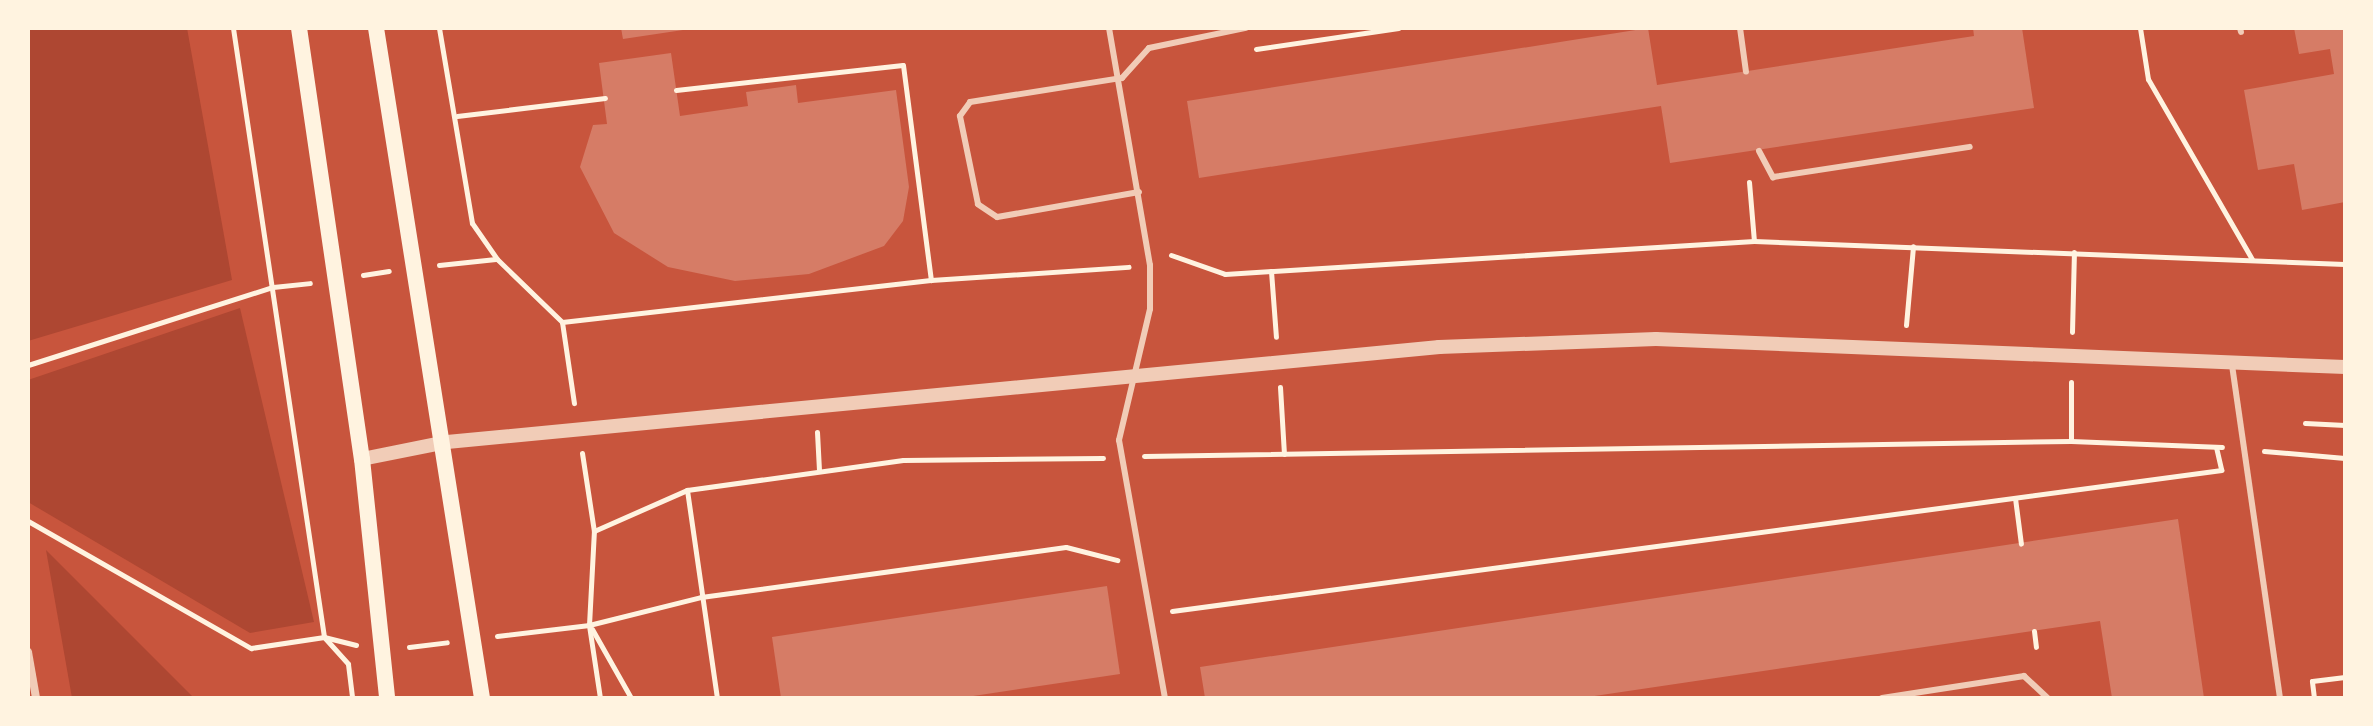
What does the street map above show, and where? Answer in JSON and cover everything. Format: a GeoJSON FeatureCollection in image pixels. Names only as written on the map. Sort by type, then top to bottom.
{"type":"FeatureCollection","features":[{"type":"Feature","properties":{"kind":"main road"},"geometry":{"type":"LineString","coordinates":[[299,28],[362,459],[387,698]]}},
{"type":"Feature","properties":{"kind":"main road"},"geometry":{"type":"LineString","coordinates":[[376,28],[447,442],[482,698]]}},
{"type":"Feature","properties":{"kind":"street"},"geometry":{"type":"LineString","coordinates":[[362,459],[447,442],[1133,372],[1641,340],[1905,345],[2345,367]]}},
{"type":"Feature","properties":{"kind":"street"},"geometry":{"type":"LineString","coordinates":[[28,652],[36,698]]}},
{"type":"Feature","properties":{"kind":"lane"},"geometry":{"type":"LineString","coordinates":[[1109,28],[1122,78],[1150,265],[1150,309],[1133,372],[1123,458],[1165,698]]}},
{"type":"Feature","properties":{"kind":"lane"},"geometry":{"type":"LineString","coordinates":[[1139,192],[997,217],[978,204],[960,133],[970,102],[1122,78],[1149,48],[1246,28]]}},
{"type":"Feature","properties":{"kind":"lane"},"geometry":{"type":"LineString","coordinates":[[1740,28],[1746,72]]}},
{"type":"Feature","properties":{"kind":"lane"},"geometry":{"type":"LineString","coordinates":[[1759,151],[1773,177],[1970,147]]}},
{"type":"Feature","properties":{"kind":"lane"},"geometry":{"type":"LineString","coordinates":[[2231,361],[2280,698]]}},
{"type":"Feature","properties":{"kind":"lane"},"geometry":{"type":"LineString","coordinates":[[1882,698],[2024,676],[2048,698]]}},
{"type":"Feature","properties":{"kind":"path"},"geometry":{"type":"LineString","coordinates":[[233,28],[324,637],[348,664],[352,698]]}},
{"type":"Feature","properties":{"kind":"path"},"geometry":{"type":"LineString","coordinates":[[439,28],[457,116],[472,223],[497,259],[562,322],[931,280],[1150,265],[1168,253]]}},
{"type":"Feature","properties":{"kind":"path"},"geometry":{"type":"LineString","coordinates":[[1245,51],[1398,28]]}},
{"type":"Feature","properties":{"kind":"path"},"geometry":{"type":"LineString","coordinates":[[2140,28],[2148,79],[2253,260]]}},
{"type":"Feature","properties":{"kind":"path"},"geometry":{"type":"LineString","coordinates":[[676,90],[903,65],[931,280]]}},
{"type":"Feature","properties":{"kind":"path"},"geometry":{"type":"LineString","coordinates":[[457,116],[605,98]]}},
{"type":"Feature","properties":{"kind":"path"},"geometry":{"type":"LineString","coordinates":[[1747,166],[1754,241]]}},
{"type":"Feature","properties":{"kind":"path"},"geometry":{"type":"LineString","coordinates":[[1165,238],[1168,253]]}},
{"type":"Feature","properties":{"kind":"path"},"geometry":{"type":"LineString","coordinates":[[1168,253],[1225,274],[1754,241],[2345,264]]}},
{"type":"Feature","properties":{"kind":"path"},"geometry":{"type":"LineString","coordinates":[[1905,345],[1913,246]]}},
{"type":"Feature","properties":{"kind":"path"},"geometry":{"type":"LineString","coordinates":[[28,365],[273,287]]}},
{"type":"Feature","properties":{"kind":"path"},"geometry":{"type":"LineString","coordinates":[[815,405],[819,471]]}},
{"type":"Feature","properties":{"kind":"path"},"geometry":{"type":"LineString","coordinates":[[2305,423],[2345,425]]}},
{"type":"Feature","properties":{"kind":"path"},"geometry":{"type":"LineString","coordinates":[[600,698],[589,625],[594,531],[687,490],[819,471],[903,460],[2071,441],[2243,449],[2345,458]]}},
{"type":"Feature","properties":{"kind":"path"},"geometry":{"type":"LineString","coordinates":[[1165,612],[2222,470]]}},
{"type":"Feature","properties":{"kind":"path"},"geometry":{"type":"LineString","coordinates":[[687,490],[717,698]]}},
{"type":"Feature","properties":{"kind":"path"},"geometry":{"type":"LineString","coordinates":[[2015,498],[2021,544]]}},
{"type":"Feature","properties":{"kind":"path"},"geometry":{"type":"LineString","coordinates":[[28,521],[251,648],[324,637],[381,650],[589,625],[701,597],[1066,547],[1139,560]]}},
{"type":"Feature","properties":{"kind":"path"},"geometry":{"type":"LineString","coordinates":[[589,625],[631,698]]}},
{"type":"Feature","properties":{"kind":"path"},"geometry":{"type":"LineString","coordinates":[[2034,631],[2036,647]]}},
{"type":"Feature","properties":{"kind":"path"},"geometry":{"type":"LineString","coordinates":[[2314,698],[2312,681],[2345,677]]}},
{"type":"Feature","properties":{"kind":"shaded area"},"geometry":{"type":"Polygon","coordinates":[[[28,28],[187,28],[232,280],[28,341],[28,28]]]}},
{"type":"Feature","properties":{"kind":"shaded area"},"geometry":{"type":"Polygon","coordinates":[[[240,308],[314,622],[250,633],[28,502],[28,380],[240,308]]]}},
{"type":"Feature","properties":{"kind":"shaded area"},"geometry":{"type":"Polygon","coordinates":[[[46,550],[194,698],[72,698],[46,550]]]}},
{"type":"Feature","properties":{"kind":"building"},"geometry":{"type":"Polygon","coordinates":[[[621,28],[683,28],[683,30],[623,39],[621,28]]]}},
{"type":"Feature","properties":{"kind":"building"},"geometry":{"type":"Polygon","coordinates":[[[1648,28],[1657,85],[1974,36],[1973,28],[2022,28],[2034,108],[1670,163],[1661,106],[1199,178],[1187,101],[1648,28]]]}},
{"type":"Feature","properties":{"kind":"building"},"geometry":{"type":"Polygon","coordinates":[[[2294,28],[2345,28],[2345,202],[2302,210],[2294,164],[2258,170],[2244,90],[2334,74],[2330,49],[2299,54],[2294,28]]]}},
{"type":"Feature","properties":{"kind":"building"},"geometry":{"type":"Polygon","coordinates":[[[671,53],[680,116],[748,106],[746,92],[796,85],[798,103],[896,90],[909,187],[903,221],[884,246],[809,274],[735,281],[668,267],[614,233],[580,167],[593,125],[607,124],[599,63],[671,53]]]}},
{"type":"Feature","properties":{"kind":"building"},"geometry":{"type":"Polygon","coordinates":[[[2178,519],[2204,698],[2112,698],[2100,621],[1581,698],[1205,698],[1200,667],[2178,519]]]}},
{"type":"Feature","properties":{"kind":"building"},"geometry":{"type":"Polygon","coordinates":[[[1107,586],[1120,674],[960,698],[781,698],[772,637],[1107,586]]]}}]}
